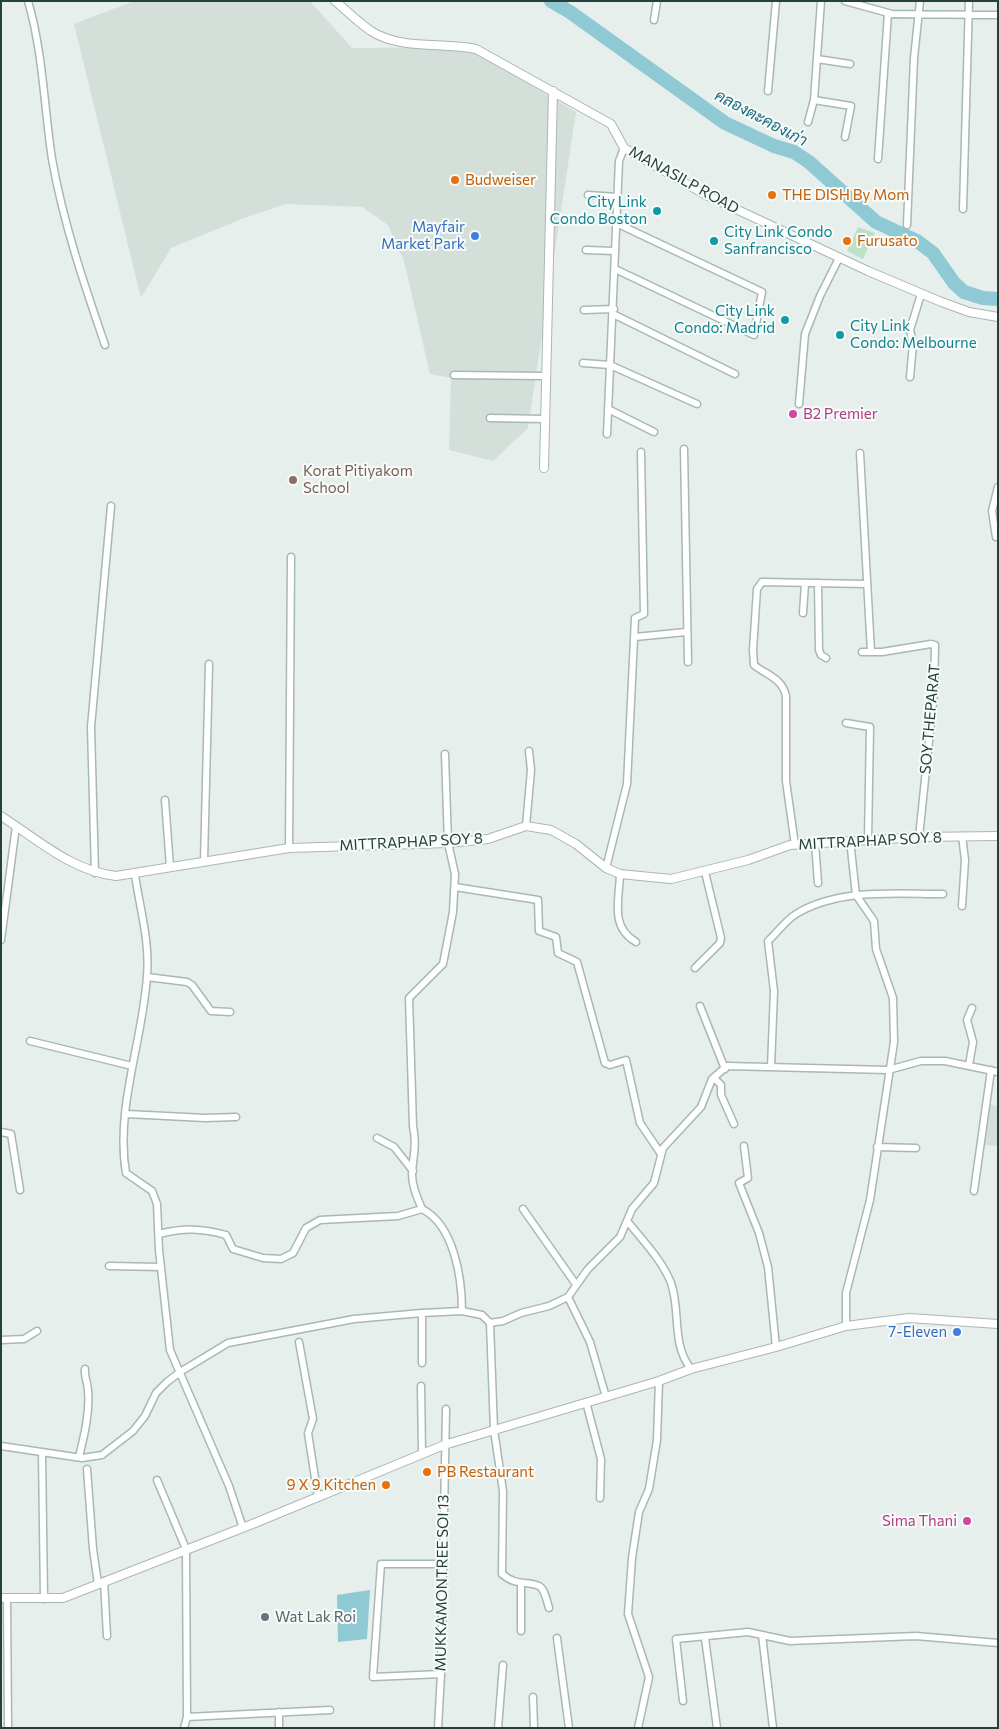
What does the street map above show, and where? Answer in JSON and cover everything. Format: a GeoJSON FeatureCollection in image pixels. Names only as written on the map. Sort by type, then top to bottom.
{"type":"FeatureCollection","features":[{"type":"Feature","properties":{"kind":"street"},"geometry":{"type":"LineString","coordinates":[[28,1],[35,24],[53,160],[67,228],[105,345]]}},
{"type":"Feature","properties":{"kind":"street","name":"MANASILP ROAD"},"geometry":{"type":"LineString","coordinates":[[335,1],[372,32],[392,40],[456,44],[476,49],[611,124],[624,148],[706,195],[839,258],[921,294],[969,312],[998,317]]}},
{"type":"Feature","properties":{"kind":"street"},"geometry":{"type":"LineString","coordinates":[[654,20],[657,1]]}},
{"type":"Feature","properties":{"kind":"street"},"geometry":{"type":"LineString","coordinates":[[768,91],[776,1]]}},
{"type":"Feature","properties":{"kind":"street"},"geometry":{"type":"LineString","coordinates":[[808,122],[814,100],[822,1]]}},
{"type":"Feature","properties":{"kind":"street"},"geometry":{"type":"LineString","coordinates":[[845,1],[863,4],[888,13],[998,15]]}},
{"type":"Feature","properties":{"kind":"street"},"geometry":{"type":"LineString","coordinates":[[907,225],[914,58],[920,1]]}},
{"type":"Feature","properties":{"kind":"street"},"geometry":{"type":"LineString","coordinates":[[963,209],[969,1]]}},
{"type":"Feature","properties":{"kind":"street"},"geometry":{"type":"LineString","coordinates":[[878,159],[888,13]]}},
{"type":"Feature","properties":{"kind":"street"},"geometry":{"type":"LineString","coordinates":[[817,59],[850,64]]}},
{"type":"Feature","properties":{"kind":"street"},"geometry":{"type":"LineString","coordinates":[[544,468],[553,91]]}},
{"type":"Feature","properties":{"kind":"street"},"geometry":{"type":"LineString","coordinates":[[814,100],[850,106],[845,138]]}},
{"type":"Feature","properties":{"kind":"street"},"geometry":{"type":"LineString","coordinates":[[606,434],[614,312],[619,161],[624,148]]}},
{"type":"Feature","properties":{"kind":"street"},"geometry":{"type":"LineString","coordinates":[[588,195],[617,197]]}},
{"type":"Feature","properties":{"kind":"street"},"geometry":{"type":"LineString","coordinates":[[615,269],[754,335],[762,292],[616,223]]}},
{"type":"Feature","properties":{"kind":"street"},"geometry":{"type":"LineString","coordinates":[[586,250],[615,251]]}},
{"type":"Feature","properties":{"kind":"street"},"geometry":{"type":"LineString","coordinates":[[799,404],[805,334],[820,296],[839,258]]}},
{"type":"Feature","properties":{"kind":"street"},"geometry":{"type":"LineString","coordinates":[[910,377],[914,342],[910,330],[921,294]]}},
{"type":"Feature","properties":{"kind":"street"},"geometry":{"type":"LineString","coordinates":[[584,310],[614,312],[735,374]]}},
{"type":"Feature","properties":{"kind":"street"},"geometry":{"type":"LineString","coordinates":[[583,363],[610,365],[697,404]]}},
{"type":"Feature","properties":{"kind":"street"},"geometry":{"type":"LineString","coordinates":[[454,375],[545,376]]}},
{"type":"Feature","properties":{"kind":"street"},"geometry":{"type":"LineString","coordinates":[[608,409],[654,432]]}},
{"type":"Feature","properties":{"kind":"street"},"geometry":{"type":"LineString","coordinates":[[490,418],[544,419]]}},
{"type":"Feature","properties":{"kind":"street"},"geometry":{"type":"LineString","coordinates":[[684,449],[688,662]]}},
{"type":"Feature","properties":{"kind":"street"},"geometry":{"type":"LineString","coordinates":[[606,868],[627,784],[635,637],[634,618],[644,614],[641,452]]}},
{"type":"Feature","properties":{"kind":"street"},"geometry":{"type":"LineString","coordinates":[[860,453],[871,652]]}},
{"type":"Feature","properties":{"kind":"street"},"geometry":{"type":"LineString","coordinates":[[998,487],[992,510],[996,537],[998,537]]}},
{"type":"Feature","properties":{"kind":"street"},"geometry":{"type":"LineString","coordinates":[[95,873],[91,727],[110,506]]}},
{"type":"Feature","properties":{"kind":"street"},"geometry":{"type":"LineString","coordinates":[[289,848],[291,557]]}},
{"type":"Feature","properties":{"kind":"street"},"geometry":{"type":"LineString","coordinates":[[795,845],[786,781],[786,696],[784,687],[780,680],[754,666],[753,650],[757,589],[762,582],[866,584]]}},
{"type":"Feature","properties":{"kind":"street"},"geometry":{"type":"LineString","coordinates":[[803,612],[805,582]]}},
{"type":"Feature","properties":{"kind":"street"},"geometry":{"type":"LineString","coordinates":[[818,583],[819,650],[821,655],[826,658]]}},
{"type":"Feature","properties":{"kind":"street"},"geometry":{"type":"LineString","coordinates":[[635,637],[686,632]]}},
{"type":"Feature","properties":{"kind":"street","name":"SOY THEPARAT"},"geometry":{"type":"LineString","coordinates":[[862,652],[935,645],[934,693],[919,837]]}},
{"type":"Feature","properties":{"kind":"street"},"geometry":{"type":"LineString","coordinates":[[204,861],[209,664]]}},
{"type":"Feature","properties":{"kind":"street"},"geometry":{"type":"LineString","coordinates":[[846,723],[870,727],[868,840]]}},
{"type":"Feature","properties":{"kind":"street"},"geometry":{"type":"LineString","coordinates":[[526,826],[531,770],[529,751]]}},
{"type":"Feature","properties":{"kind":"street"},"geometry":{"type":"LineString","coordinates":[[445,754],[448,843],[455,874],[453,912],[443,964],[409,998],[413,1126],[417,1144],[413,1171],[414,1190],[422,1209],[434,1215],[444,1230],[460,1272],[462,1311]]}},
{"type":"Feature","properties":{"kind":"street"},"geometry":{"type":"LineString","coordinates":[[164,800],[170,867]]}},
{"type":"Feature","properties":{"kind":"street","name":"MITTRAPHAP SOY 8"},"geometry":{"type":"LineString","coordinates":[[1,816],[67,860],[95,873],[116,876],[135,875],[204,861],[289,848],[448,843],[488,839],[526,826],[551,830],[576,844],[606,868],[620,874],[671,879],[706,872],[795,845],[850,840],[998,836]]}},
{"type":"Feature","properties":{"kind":"street"},"geometry":{"type":"LineString","coordinates":[[1,940],[16,826]]}},
{"type":"Feature","properties":{"kind":"street"},"geometry":{"type":"LineString","coordinates":[[962,836],[964,860],[962,906]]}},
{"type":"Feature","properties":{"kind":"street"},"geometry":{"type":"LineString","coordinates":[[846,1326],[846,1293],[870,1200],[888,1070],[894,1042],[893,998],[876,949],[874,920],[856,895],[850,840]]}},
{"type":"Feature","properties":{"kind":"street"},"geometry":{"type":"LineString","coordinates":[[815,843],[818,883]]}},
{"type":"Feature","properties":{"kind":"street"},"geometry":{"type":"LineString","coordinates":[[695,968],[720,943],[721,938],[706,872]]}},
{"type":"Feature","properties":{"kind":"street"},"geometry":{"type":"LineString","coordinates":[[620,874],[618,922],[625,935],[636,942]]}},
{"type":"Feature","properties":{"kind":"street"},"geometry":{"type":"LineString","coordinates":[[135,875],[142,922],[148,944],[147,978],[132,1066],[123,1152],[126,1173],[152,1191],[157,1204],[160,1268],[170,1350],[229,1486],[243,1528]]}},
{"type":"Feature","properties":{"kind":"street"},"geometry":{"type":"LineString","coordinates":[[454,887],[538,900],[539,931],[556,937],[558,953],[577,962],[605,1063],[610,1065],[626,1060],[640,1122],[661,1154]]}},
{"type":"Feature","properties":{"kind":"street"},"geometry":{"type":"LineString","coordinates":[[771,1067],[774,991],[768,941],[794,915],[821,902],[856,895],[943,894]]}},
{"type":"Feature","properties":{"kind":"street"},"geometry":{"type":"LineString","coordinates":[[147,978],[187,982],[192,985],[211,1011],[230,1012]]}},
{"type":"Feature","properties":{"kind":"street"},"geometry":{"type":"LineString","coordinates":[[700,1006],[725,1069]]}},
{"type":"Feature","properties":{"kind":"street"},"geometry":{"type":"LineString","coordinates":[[969,1065],[973,1042],[966,1020],[972,1008]]}},
{"type":"Feature","properties":{"kind":"street"},"geometry":{"type":"LineString","coordinates":[[30,1041],[132,1066]]}},
{"type":"Feature","properties":{"kind":"street"},"geometry":{"type":"LineString","coordinates":[[490,1323],[503,1321],[521,1313],[549,1306],[568,1297],[575,1283],[620,1237],[632,1209],[654,1183],[663,1148],[701,1107],[714,1078],[727,1066],[888,1070],[921,1061],[969,1065],[994,1071],[974,1191]]}},
{"type":"Feature","properties":{"kind":"street"},"geometry":{"type":"LineString","coordinates":[[714,1078],[721,1085],[721,1095],[734,1124]]}},
{"type":"Feature","properties":{"kind":"street"},"geometry":{"type":"LineString","coordinates":[[127,1114],[206,1118],[236,1117]]}},
{"type":"Feature","properties":{"kind":"street"},"geometry":{"type":"LineString","coordinates":[[1,1132],[11,1134],[20,1190]]}},
{"type":"Feature","properties":{"kind":"street"},"geometry":{"type":"LineString","coordinates":[[377,1138],[394,1147],[413,1171]]}},
{"type":"Feature","properties":{"kind":"street"},"geometry":{"type":"LineString","coordinates":[[744,1146],[748,1178],[739,1183],[759,1233],[768,1267],[776,1347]]}},
{"type":"Feature","properties":{"kind":"street"},"geometry":{"type":"LineString","coordinates":[[877,1147],[916,1148]]}},
{"type":"Feature","properties":{"kind":"street"},"geometry":{"type":"LineString","coordinates":[[159,1234],[180,1229],[226,1234],[233,1249],[263,1258],[281,1259],[293,1253],[306,1228],[320,1220],[398,1216],[422,1209]]}},
{"type":"Feature","properties":{"kind":"street"},"geometry":{"type":"LineString","coordinates":[[523,1209],[575,1283]]}},
{"type":"Feature","properties":{"kind":"street"},"geometry":{"type":"LineString","coordinates":[[628,1222],[650,1249],[671,1283],[678,1343],[691,1368]]}},
{"type":"Feature","properties":{"kind":"street"},"geometry":{"type":"LineString","coordinates":[[109,1266],[160,1268]]}},
{"type":"Feature","properties":{"kind":"street"},"geometry":{"type":"LineString","coordinates":[[568,1297],[590,1342],[606,1397]]}},
{"type":"Feature","properties":{"kind":"street"},"geometry":{"type":"LineString","coordinates":[[1,1446],[79,1457],[102,1456],[132,1431],[145,1416],[156,1393],[180,1372],[228,1344],[354,1319],[462,1311],[482,1315],[490,1323],[494,1430],[503,1491],[502,1574],[510,1581],[539,1586],[544,1591],[549,1608]]}},
{"type":"Feature","properties":{"kind":"street"},"geometry":{"type":"LineString","coordinates":[[422,1313],[422,1364]]}},
{"type":"Feature","properties":{"kind":"street"},"geometry":{"type":"LineString","coordinates":[[8,1728],[4,1598],[63,1598],[243,1528],[444,1444],[659,1381],[691,1368],[776,1347],[846,1326],[909,1318],[998,1324]]}},
{"type":"Feature","properties":{"kind":"street"},"geometry":{"type":"LineString","coordinates":[[1,1340],[24,1339],[37,1331]]}},
{"type":"Feature","properties":{"kind":"street"},"geometry":{"type":"LineString","coordinates":[[299,1342],[313,1419],[308,1434],[318,1497]]}},
{"type":"Feature","properties":{"kind":"street"},"geometry":{"type":"LineString","coordinates":[[79,1457],[87,1419],[88,1391],[84,1377],[85,1369]]}},
{"type":"Feature","properties":{"kind":"street"},"geometry":{"type":"LineString","coordinates":[[638,1728],[649,1677],[628,1614],[632,1558],[639,1512],[650,1489],[657,1440],[659,1381]]}},
{"type":"Feature","properties":{"kind":"street"},"geometry":{"type":"LineString","coordinates":[[421,1386],[422,1453]]}},
{"type":"Feature","properties":{"kind":"street"},"geometry":{"type":"LineString","coordinates":[[586,1402],[601,1460],[600,1498]]}},
{"type":"Feature","properties":{"kind":"street","name":"MUKKAMONTREE SOI 13"},"geometry":{"type":"LineString","coordinates":[[438,1728],[442,1674],[446,1409]]}},
{"type":"Feature","properties":{"kind":"street"},"geometry":{"type":"LineString","coordinates":[[42,1453],[44,1599]]}},
{"type":"Feature","properties":{"kind":"street"},"geometry":{"type":"LineString","coordinates":[[87,1469],[93,1549],[101,1583],[107,1636]]}},
{"type":"Feature","properties":{"kind":"street"},"geometry":{"type":"LineString","coordinates":[[157,1480],[186,1549],[187,1717],[184,1728]]}},
{"type":"Feature","properties":{"kind":"street"},"geometry":{"type":"LineString","coordinates":[[442,1674],[373,1677],[381,1564],[443,1564]]}},
{"type":"Feature","properties":{"kind":"street"},"geometry":{"type":"LineString","coordinates":[[521,1584],[521,1631]]}},
{"type":"Feature","properties":{"kind":"street"},"geometry":{"type":"LineString","coordinates":[[683,1700],[676,1639],[705,1638],[748,1632],[790,1641],[916,1636],[998,1644]]}},
{"type":"Feature","properties":{"kind":"street"},"geometry":{"type":"LineString","coordinates":[[762,1635],[774,1728]]}},
{"type":"Feature","properties":{"kind":"street"},"geometry":{"type":"LineString","coordinates":[[557,1638],[569,1728]]}},
{"type":"Feature","properties":{"kind":"street"},"geometry":{"type":"LineString","coordinates":[[705,1638],[717,1728]]}},
{"type":"Feature","properties":{"kind":"street"},"geometry":{"type":"LineString","coordinates":[[498,1728],[503,1665]]}},
{"type":"Feature","properties":{"kind":"street"},"geometry":{"type":"LineString","coordinates":[[533,1697],[534,1728]]}},
{"type":"Feature","properties":{"kind":"street"},"geometry":{"type":"LineString","coordinates":[[187,1717],[330,1710]]}},
{"type":"Feature","properties":{"kind":"street"},"geometry":{"type":"LineString","coordinates":[[278,1728],[279,1712]]}},
{"type":"Feature","properties":{"kind":"shaded area","name":"Mayfair Market Park"},"geometry":{"type":"Polygon","coordinates":[[[134,1],[310,1],[352,48],[456,47],[474,51],[576,112],[528,428],[493,461],[449,450],[451,378],[430,374],[404,261],[388,225],[362,207],[286,204],[244,218],[171,248],[141,298],[74,24],[134,1]]]}},
{"type":"Feature","properties":{"kind":"shaded area"},"geometry":{"type":"Polygon","coordinates":[[[989,1104],[998,1106],[998,1146],[983,1145],[989,1104]]]}},
{"type":"Feature","properties":{"kind":"green space"},"geometry":{"type":"Polygon","coordinates":[[[858,227],[875,233],[863,259],[847,251],[858,227]]]}},
{"type":"Feature","properties":{"kind":"water"},"geometry":{"type":"Polygon","coordinates":[[[370,1590],[367,1639],[338,1642],[337,1595],[370,1590]]]}},
{"type":"Feature","properties":{"kind":"waterway","name":"คลองตะคองเก่า"},"geometry":{"type":"LineString","coordinates":[[551,1],[570,12],[725,123],[774,146],[794,152],[809,162],[876,222],[917,241],[933,253],[954,283],[964,292],[983,298],[998,299]]}},
{"type":"Feature","properties":{"kind":"place","name":"Budweiser"},"geometry":{"type":"Point","coordinates":[455,180]}},
{"type":"Feature","properties":{"kind":"place","name":"THE DISH By Mom"},"geometry":{"type":"Point","coordinates":[772,195]}},
{"type":"Feature","properties":{"kind":"place","name":"City Link Condo Boston"},"geometry":{"type":"Point","coordinates":[657,211]}},
{"type":"Feature","properties":{"kind":"place","name":"Mayfair Market Park"},"geometry":{"type":"Point","coordinates":[475,236]}},
{"type":"Feature","properties":{"kind":"place","name":"City Link Condo Sanfrancisco"},"geometry":{"type":"Point","coordinates":[714,241]}},
{"type":"Feature","properties":{"kind":"place","name":"Furusato"},"geometry":{"type":"Point","coordinates":[847,241]}},
{"type":"Feature","properties":{"kind":"place","name":"City Link Condo: Madrid"},"geometry":{"type":"Point","coordinates":[785,320]}},
{"type":"Feature","properties":{"kind":"place","name":"City Link Condo: Melbourne"},"geometry":{"type":"Point","coordinates":[840,335]}},
{"type":"Feature","properties":{"kind":"place","name":"B2 Premier"},"geometry":{"type":"Point","coordinates":[793,414]}},
{"type":"Feature","properties":{"kind":"place","name":"Korat Pitiyakom School"},"geometry":{"type":"Point","coordinates":[293,480]}},
{"type":"Feature","properties":{"kind":"place","name":"7-Eleven"},"geometry":{"type":"Point","coordinates":[957,1332]}},
{"type":"Feature","properties":{"kind":"place","name":"PB Restaurant"},"geometry":{"type":"Point","coordinates":[427,1472]}},
{"type":"Feature","properties":{"kind":"place","name":"9 X 9 Kitchen"},"geometry":{"type":"Point","coordinates":[386,1485]}},
{"type":"Feature","properties":{"kind":"place","name":"Sima Thani"},"geometry":{"type":"Point","coordinates":[967,1521]}},
{"type":"Feature","properties":{"kind":"place","name":"Wat Lak Roi"},"geometry":{"type":"Point","coordinates":[265,1617]}}]}
